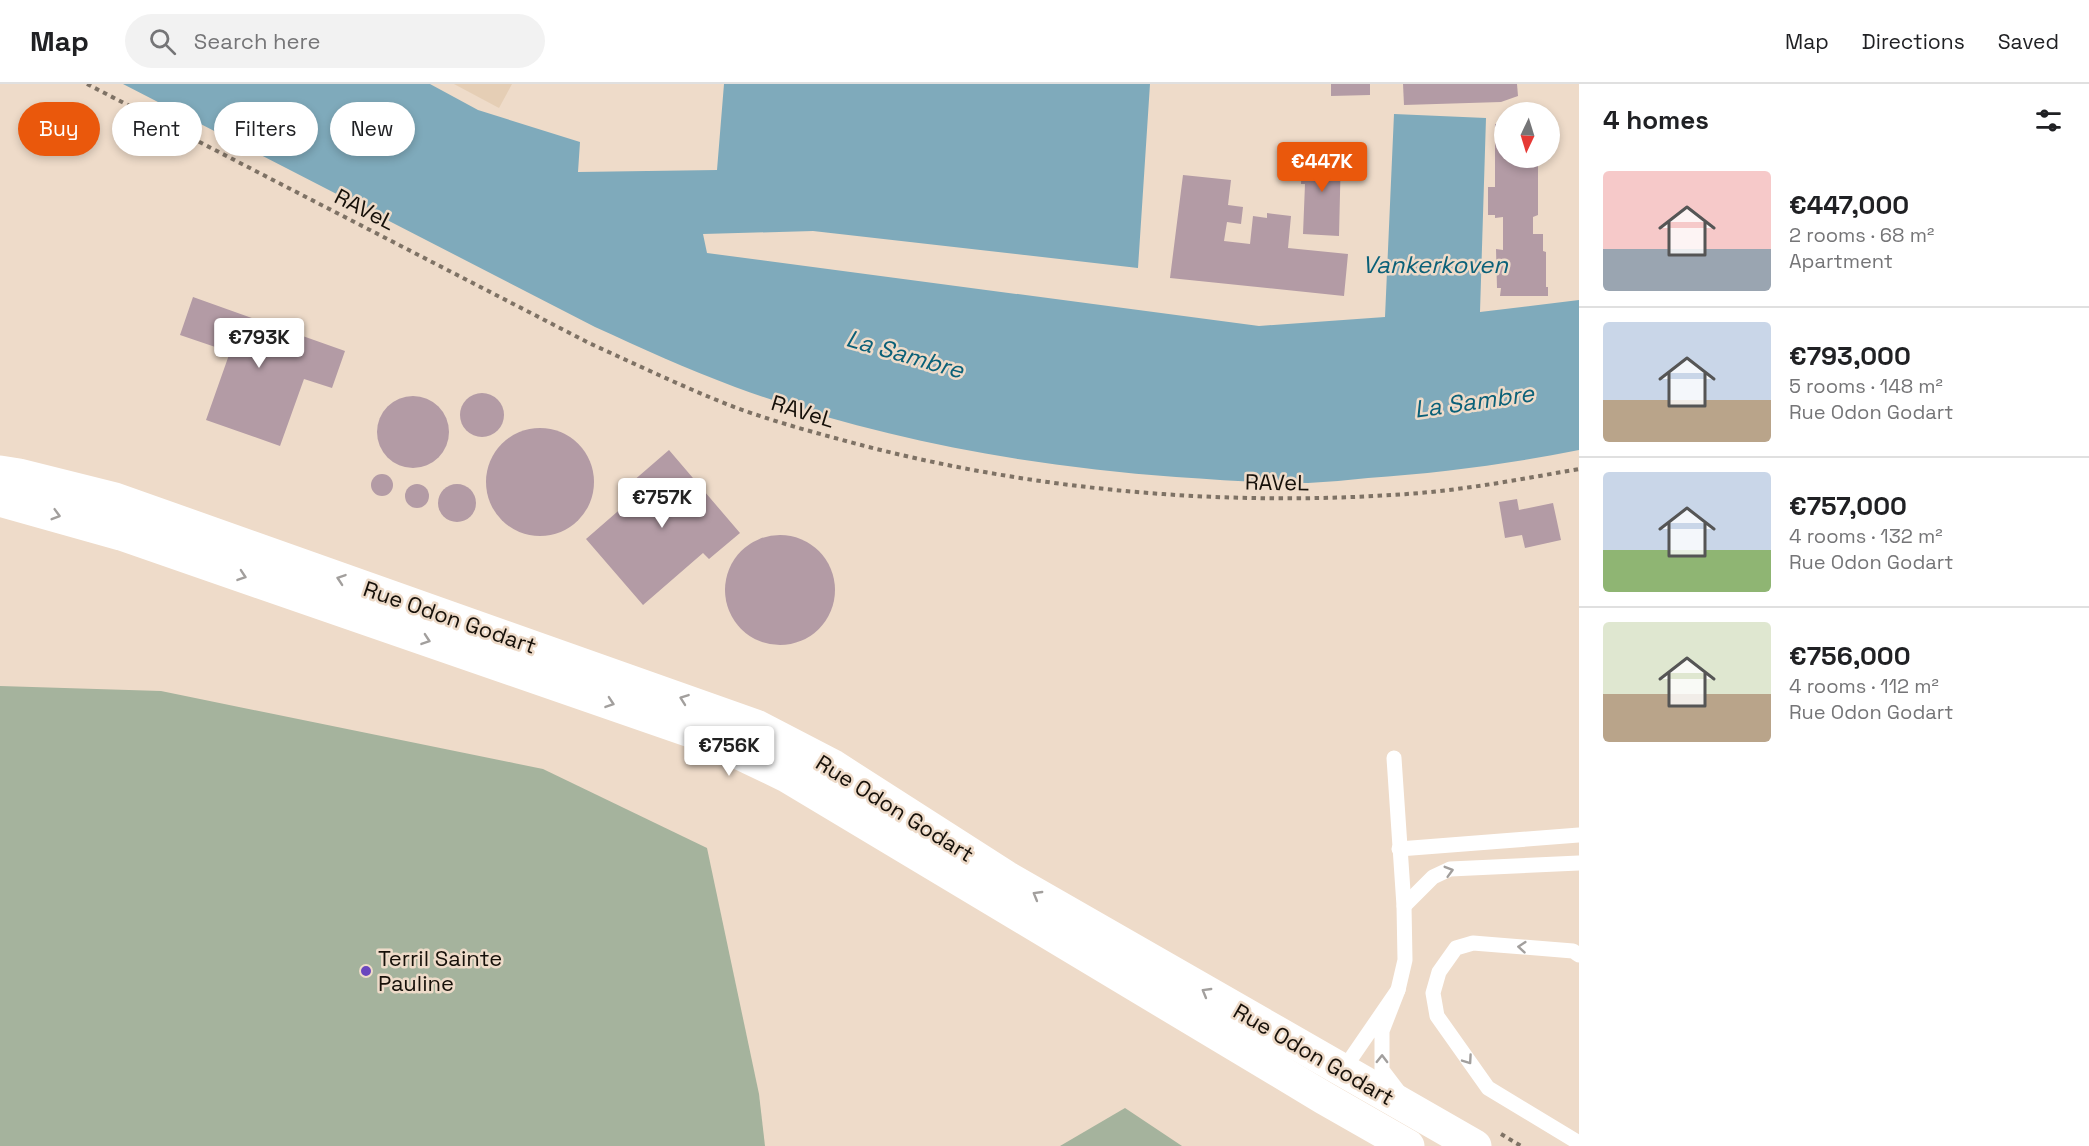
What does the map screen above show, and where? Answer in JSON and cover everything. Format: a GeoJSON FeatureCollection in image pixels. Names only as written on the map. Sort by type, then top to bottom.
{"type":"FeatureCollection","features":[{"type":"Feature","properties":{"kind":"main road","name":"Rue Odon Godart"},"geometry":{"type":"LineString","coordinates":[[0,472],[115,499],[756,726],[833,766],[1006,877],[1475,1146]]}},
{"type":"Feature","properties":{"kind":"main road","name":"Rue Odon Godart"},"geometry":{"type":"LineString","coordinates":[[0,500],[121,534],[699,734],[787,776],[1408,1146]]}},
{"type":"Feature","properties":{"kind":"lane"},"geometry":{"type":"LineString","coordinates":[[1394,758],[1404,906],[1405,960],[1398,990],[1382,1031],[1382,1070],[1410,1108]]}},
{"type":"Feature","properties":{"kind":"lane"},"geometry":{"type":"LineString","coordinates":[[1399,849],[1579,835]]}},
{"type":"Feature","properties":{"kind":"lane"},"geometry":{"type":"LineString","coordinates":[[1404,906],[1433,877],[1450,869],[1579,863]]}},
{"type":"Feature","properties":{"kind":"lane"},"geometry":{"type":"LineString","coordinates":[[1579,955],[1573,951],[1473,943],[1456,948],[1439,972],[1433,993],[1437,1016],[1488,1088],[1579,1143]]}},
{"type":"Feature","properties":{"kind":"lane"},"geometry":{"type":"LineString","coordinates":[[1324,1098],[1398,990]]}},
{"type":"Feature","properties":{"kind":"path","name":"RAVeL"},"geometry":{"type":"LineString","coordinates":[[87,84],[607,352],[730,405],[811,432],[885,451],[1002,476],[1218,498],[1321,499],[1410,494],[1501,483],[1579,469]]}},
{"type":"Feature","properties":{"kind":"shaded area"},"geometry":{"type":"Polygon","coordinates":[[[454,84],[512,84],[499,108],[454,84]]]}},
{"type":"Feature","properties":{"kind":"green space","name":"Terril Sainte Pauline"},"geometry":{"type":"Polygon","coordinates":[[[0,686],[161,691],[543,769],[707,848],[759,1094],[765,1146],[0,1146],[0,686]]]}},
{"type":"Feature","properties":{"kind":"green space"},"geometry":{"type":"Polygon","coordinates":[[[1125,1108],[1182,1146],[1060,1146],[1125,1108]]]}},
{"type":"Feature","properties":{"kind":"water"},"geometry":{"type":"Polygon","coordinates":[[[123,84],[430,84],[478,110],[580,142],[578,172],[717,170],[724,84],[1150,84],[1138,268],[813,231],[703,234],[707,253],[1259,326],[1385,317],[1394,114],[1486,118],[1480,312],[1579,300],[1579,450],[1448,471],[1330,482],[1291,483],[1176,477],[1064,466],[897,435],[789,405],[682,366],[595,327],[263,156],[318,156],[318,102],[214,102],[214,131],[202,125],[202,102],[158,102],[123,84]]]}},
{"type":"Feature","properties":{"kind":"building"},"geometry":{"type":"Polygon","coordinates":[[[1331,84],[1370,84],[1370,95],[1331,96],[1331,84]]]}},
{"type":"Feature","properties":{"kind":"building"},"geometry":{"type":"Polygon","coordinates":[[[1403,84],[1517,84],[1518,96],[1501,102],[1404,105],[1403,84]]]}},
{"type":"Feature","properties":{"kind":"building"},"geometry":{"type":"Polygon","coordinates":[[[1302,152],[1341,152],[1339,236],[1303,234],[1305,184],[1301,184],[1302,152]]]}},
{"type":"Feature","properties":{"kind":"building"},"geometry":{"type":"Polygon","coordinates":[[[1495,168],[1538,168],[1538,215],[1533,217],[1533,234],[1543,234],[1548,296],[1500,296],[1501,288],[1497,288],[1496,249],[1503,250],[1503,217],[1495,218],[1495,215],[1488,215],[1488,187],[1495,187],[1495,168]]]}},
{"type":"Feature","properties":{"kind":"building"},"geometry":{"type":"Polygon","coordinates":[[[1183,175],[1231,180],[1228,205],[1243,207],[1241,224],[1227,222],[1224,241],[1250,244],[1253,216],[1267,218],[1267,213],[1291,216],[1288,248],[1348,254],[1344,296],[1170,278],[1183,175]]]}},
{"type":"Feature","properties":{"kind":"building"},"geometry":{"type":"Polygon","coordinates":[[[193,297],[345,351],[332,388],[304,379],[280,446],[206,420],[230,352],[180,335],[193,297]]]}},
{"type":"Feature","properties":{"kind":"building"},"geometry":{"type":"Polygon","coordinates":[[[482,393],[498,399],[504,415],[498,431],[482,437],[466,431],[460,415],[466,399],[482,393]]]}},
{"type":"Feature","properties":{"kind":"building"},"geometry":{"type":"Polygon","coordinates":[[[413,396],[433,402],[443,412],[449,432],[443,452],[433,462],[413,468],[393,462],[383,452],[377,432],[383,412],[393,402],[413,396]]]}},
{"type":"Feature","properties":{"kind":"building"},"geometry":{"type":"Polygon","coordinates":[[[540,428],[561,432],[578,444],[590,461],[594,482],[590,503],[578,520],[561,532],[540,536],[519,532],[502,520],[490,503],[486,482],[490,461],[502,444],[519,432],[540,428]]]}},
{"type":"Feature","properties":{"kind":"building"},"geometry":{"type":"Polygon","coordinates":[[[669,450],[740,533],[709,559],[703,553],[643,605],[586,539],[640,492],[632,482],[669,450]]]}},
{"type":"Feature","properties":{"kind":"building"},"geometry":{"type":"Polygon","coordinates":[[[378,474],[386,474],[393,481],[393,489],[386,496],[378,496],[371,489],[371,481],[378,474]]]}},
{"type":"Feature","properties":{"kind":"building"},"geometry":{"type":"Polygon","coordinates":[[[417,484],[426,487],[429,496],[426,505],[417,508],[408,505],[405,496],[408,487],[417,484]]]}},
{"type":"Feature","properties":{"kind":"building"},"geometry":{"type":"Polygon","coordinates":[[[457,484],[464,485],[470,490],[475,496],[475,510],[470,516],[464,521],[457,522],[450,521],[444,516],[439,510],[438,503],[439,496],[444,490],[450,485],[457,484]]]}},
{"type":"Feature","properties":{"kind":"building"},"geometry":{"type":"Polygon","coordinates":[[[1517,499],[1519,510],[1553,503],[1561,540],[1525,548],[1522,535],[1505,538],[1499,502],[1517,499]]]}},
{"type":"Feature","properties":{"kind":"building"},"geometry":{"type":"Polygon","coordinates":[[[780,535],[801,539],[819,551],[831,569],[835,590],[831,611],[819,629],[801,641],[780,645],[759,641],[741,629],[729,611],[725,590],[729,569],[741,551],[759,539],[780,535]]]}},
{"type":"Feature","properties":{"kind":"place","name":"Terril Sainte Pauline"},"geometry":{"type":"Point","coordinates":[366,971]}},
{"type":"Feature","properties":{"kind":"water label","name":"Vankerkoven"},"geometry":{"type":"Point","coordinates":[1435,264]}},
{"type":"Feature","properties":{"kind":"water label","name":"La Sambre"},"geometry":{"type":"Point","coordinates":[905,354]}},
{"type":"Feature","properties":{"kind":"water label","name":"La Sambre"},"geometry":{"type":"Point","coordinates":[1474,401]}}]}
